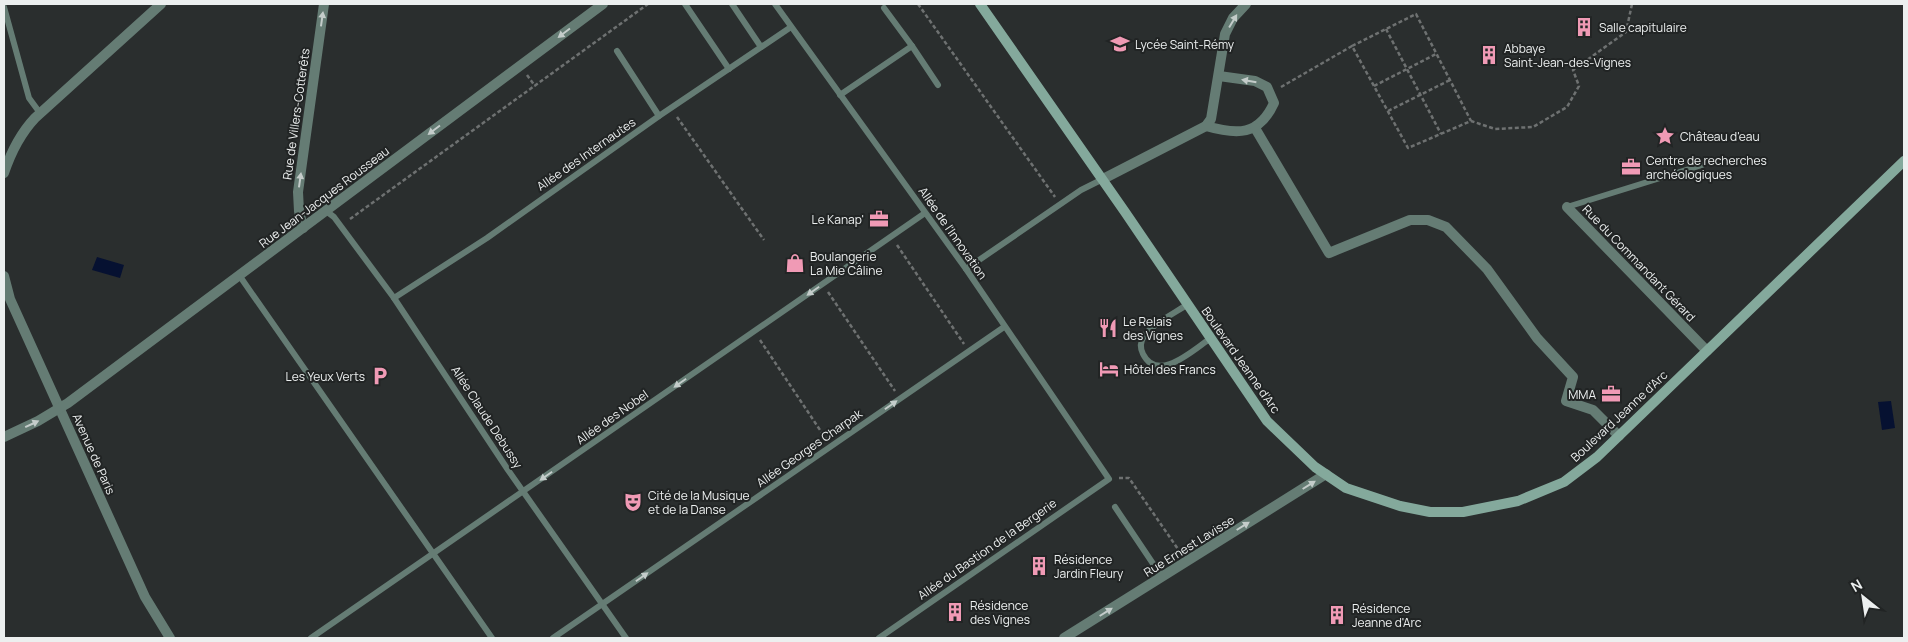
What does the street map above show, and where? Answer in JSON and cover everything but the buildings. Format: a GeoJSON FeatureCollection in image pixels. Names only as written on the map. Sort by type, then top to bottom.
{"type":"FeatureCollection","features":[{"type":"Feature","properties":{"kind":"street"},"geometry":{"type":"LineString","coordinates":[[4,173],[10,155],[24,130],[40,113],[161,4]]}},
{"type":"Feature","properties":{"kind":"street","name":"Rue de Villers-Cotterêts"},"geometry":{"type":"LineString","coordinates":[[303,228],[298,192],[324,4]]}},
{"type":"Feature","properties":{"kind":"street","name":"Rue Jean-Jacques Rousseau"},"geometry":{"type":"LineString","coordinates":[[4,437],[60,409],[603,4]]}},
{"type":"Feature","properties":{"kind":"street","name":"Boulevard Jeanne d'Arc"},"geometry":{"type":"LineString","coordinates":[[980,4],[1103,180],[1267,421],[1315,467],[1346,488],[1400,506],[1430,512],[1463,512],[1518,501],[1564,482],[1597,457],[1904,162]]}},
{"type":"Feature","properties":{"kind":"street"},"geometry":{"type":"LineString","coordinates":[[1103,180],[1206,126],[1211,119],[1226,34],[1234,18],[1246,4]]}},
{"type":"Feature","properties":{"kind":"street"},"geometry":{"type":"LineString","coordinates":[[1206,126],[1228,132],[1255,128],[1268,115],[1274,103],[1267,87],[1255,81],[1218,76]]}},
{"type":"Feature","properties":{"kind":"street"},"geometry":{"type":"LineString","coordinates":[[1255,128],[1329,253],[1410,220],[1428,220],[1446,227],[1488,269],[1537,338],[1573,377],[1566,401],[1593,410],[1618,436]]}},
{"type":"Feature","properties":{"kind":"street","name":"Rue du Commandant Gérard"},"geometry":{"type":"LineString","coordinates":[[1567,207],[1707,351]]}},
{"type":"Feature","properties":{"kind":"street","name":"Avenue de Paris"},"geometry":{"type":"LineString","coordinates":[[4,276],[10,299],[145,597],[170,638]]}},
{"type":"Feature","properties":{"kind":"street","name":"Rue Ernest Lavisse"},"geometry":{"type":"LineString","coordinates":[[1064,638],[1326,474]]}},
{"type":"Feature","properties":{"kind":"lane"},"geometry":{"type":"LineString","coordinates":[[685,4],[729,68]]}},
{"type":"Feature","properties":{"kind":"lane"},"geometry":{"type":"LineString","coordinates":[[732,4],[761,47]]}},
{"type":"Feature","properties":{"kind":"lane","name":"Allée de l'Innovation"},"geometry":{"type":"LineString","coordinates":[[775,4],[926,213],[1109,479]]}},
{"type":"Feature","properties":{"kind":"lane"},"geometry":{"type":"LineString","coordinates":[[4,7],[29,98],[40,113]]}},
{"type":"Feature","properties":{"kind":"lane"},"geometry":{"type":"LineString","coordinates":[[884,8],[938,84]]}},
{"type":"Feature","properties":{"kind":"lane","name":"Allée des Internautes"},"geometry":{"type":"LineString","coordinates":[[394,298],[487,238],[659,116],[791,26]]}},
{"type":"Feature","properties":{"kind":"lane"},"geometry":{"type":"LineString","coordinates":[[840,95],[912,46]]}},
{"type":"Feature","properties":{"kind":"lane"},"geometry":{"type":"LineString","coordinates":[[617,51],[659,116]]}},
{"type":"Feature","properties":{"kind":"lane","name":"Rue du Commandant Gérard"},"geometry":{"type":"LineString","coordinates":[[1567,207],[1702,166]]}},
{"type":"Feature","properties":{"kind":"lane"},"geometry":{"type":"LineString","coordinates":[[966,270],[1060,204],[1082,190],[1103,180]]}},
{"type":"Feature","properties":{"kind":"lane","name":"Allée Claude Debussy"},"geometry":{"type":"LineString","coordinates":[[326,211],[340,226],[394,298],[523,492],[626,638]]}},
{"type":"Feature","properties":{"kind":"lane","name":"Allée des Nobel"},"geometry":{"type":"LineString","coordinates":[[310,638],[926,213]]}},
{"type":"Feature","properties":{"kind":"lane"},"geometry":{"type":"LineString","coordinates":[[239,275],[492,638]]}},
{"type":"Feature","properties":{"kind":"lane"},"geometry":{"type":"LineString","coordinates":[[1188,304],[1142,338],[1140,346],[1142,354],[1155,366],[1171,365],[1211,338]]}},
{"type":"Feature","properties":{"kind":"lane","name":"Allée Georges Charpak"},"geometry":{"type":"LineString","coordinates":[[553,638],[1004,327]]}},
{"type":"Feature","properties":{"kind":"lane","name":"Allée du Bastion de la Bergerie"},"geometry":{"type":"LineString","coordinates":[[879,638],[1109,479]]}},
{"type":"Feature","properties":{"kind":"lane"},"geometry":{"type":"LineString","coordinates":[[1115,507],[1162,577]]}},
{"type":"Feature","properties":{"kind":"path"},"geometry":{"type":"LineString","coordinates":[[340,226],[648,4]]}},
{"type":"Feature","properties":{"kind":"path"},"geometry":{"type":"LineString","coordinates":[[918,4],[1060,204]]}},
{"type":"Feature","properties":{"kind":"path"},"geometry":{"type":"LineString","coordinates":[[1352,46],[1408,148],[1471,121],[1495,129],[1532,127],[1567,107],[1579,86],[1573,70],[1626,32],[1632,4]]}},
{"type":"Feature","properties":{"kind":"path"},"geometry":{"type":"LineString","coordinates":[[1270,94],[1352,46],[1416,14],[1471,121]]}},
{"type":"Feature","properties":{"kind":"path"},"geometry":{"type":"LineString","coordinates":[[1386,29],[1441,134]]}},
{"type":"Feature","properties":{"kind":"path"},"geometry":{"type":"LineString","coordinates":[[1374,86],[1436,54]]}},
{"type":"Feature","properties":{"kind":"path"},"geometry":{"type":"LineString","coordinates":[[1388,111],[1450,80]]}},
{"type":"Feature","properties":{"kind":"path"},"geometry":{"type":"LineString","coordinates":[[671,108],[764,240]]}},
{"type":"Feature","properties":{"kind":"path"},"geometry":{"type":"LineString","coordinates":[[892,237],[969,351]]}},
{"type":"Feature","properties":{"kind":"path"},"geometry":{"type":"LineString","coordinates":[[823,284],[900,398]]}},
{"type":"Feature","properties":{"kind":"path"},"geometry":{"type":"LineString","coordinates":[[754,332],[831,446]]}},
{"type":"Feature","properties":{"kind":"path"},"geometry":{"type":"LineString","coordinates":[[1109,479],[1128,478],[1186,562]]}},
{"type":"Feature","properties":{"kind":"water"},"geometry":{"type":"Polygon","coordinates":[[[97,257],[124,265],[120,278],[92,270],[97,257]]]}},
{"type":"Feature","properties":{"kind":"water"},"geometry":{"type":"Polygon","coordinates":[[[1891,401],[1895,428],[1882,430],[1878,402],[1891,401]]]}},
{"type":"Feature","properties":{"kind":"place","name":"Salle capitulaire"},"geometry":{"type":"Point","coordinates":[1584,27]}},
{"type":"Feature","properties":{"kind":"place","name":"Lycée Saint-Rémy"},"geometry":{"type":"Point","coordinates":[1120,44]}},
{"type":"Feature","properties":{"kind":"place","name":"Abbaye Saint-Jean-des-Vignes"},"geometry":{"type":"Point","coordinates":[1489,55]}},
{"type":"Feature","properties":{"kind":"place","name":"Château d'eau"},"geometry":{"type":"Point","coordinates":[1665,136]}},
{"type":"Feature","properties":{"kind":"place","name":"Centre de recherches archéologiques"},"geometry":{"type":"Point","coordinates":[1631,167]}},
{"type":"Feature","properties":{"kind":"place","name":"Le Kanap'"},"geometry":{"type":"Point","coordinates":[879,219]}},
{"type":"Feature","properties":{"kind":"place","name":"Boulangerie La Mie Câline"},"geometry":{"type":"Point","coordinates":[795,263]}},
{"type":"Feature","properties":{"kind":"place","name":"Le Relais des Vignes"},"geometry":{"type":"Point","coordinates":[1108,328]}},
{"type":"Feature","properties":{"kind":"place","name":"Hôtel des Francs"},"geometry":{"type":"Point","coordinates":[1109,369]}},
{"type":"Feature","properties":{"kind":"place","name":"Les Yeux Verts"},"geometry":{"type":"Point","coordinates":[380,376]}},
{"type":"Feature","properties":{"kind":"place","name":"MMA"},"geometry":{"type":"Point","coordinates":[1611,394]}},
{"type":"Feature","properties":{"kind":"place","name":"Cité de la Musique et de la Danse"},"geometry":{"type":"Point","coordinates":[633,502]}},
{"type":"Feature","properties":{"kind":"place","name":"Résidence Jardin Fleury"},"geometry":{"type":"Point","coordinates":[1039,566]}},
{"type":"Feature","properties":{"kind":"place","name":"Résidence des Vignes"},"geometry":{"type":"Point","coordinates":[955,612]}},
{"type":"Feature","properties":{"kind":"place","name":"Résidence Jeanne d'Arc"},"geometry":{"type":"Point","coordinates":[1337,615]}}]}
